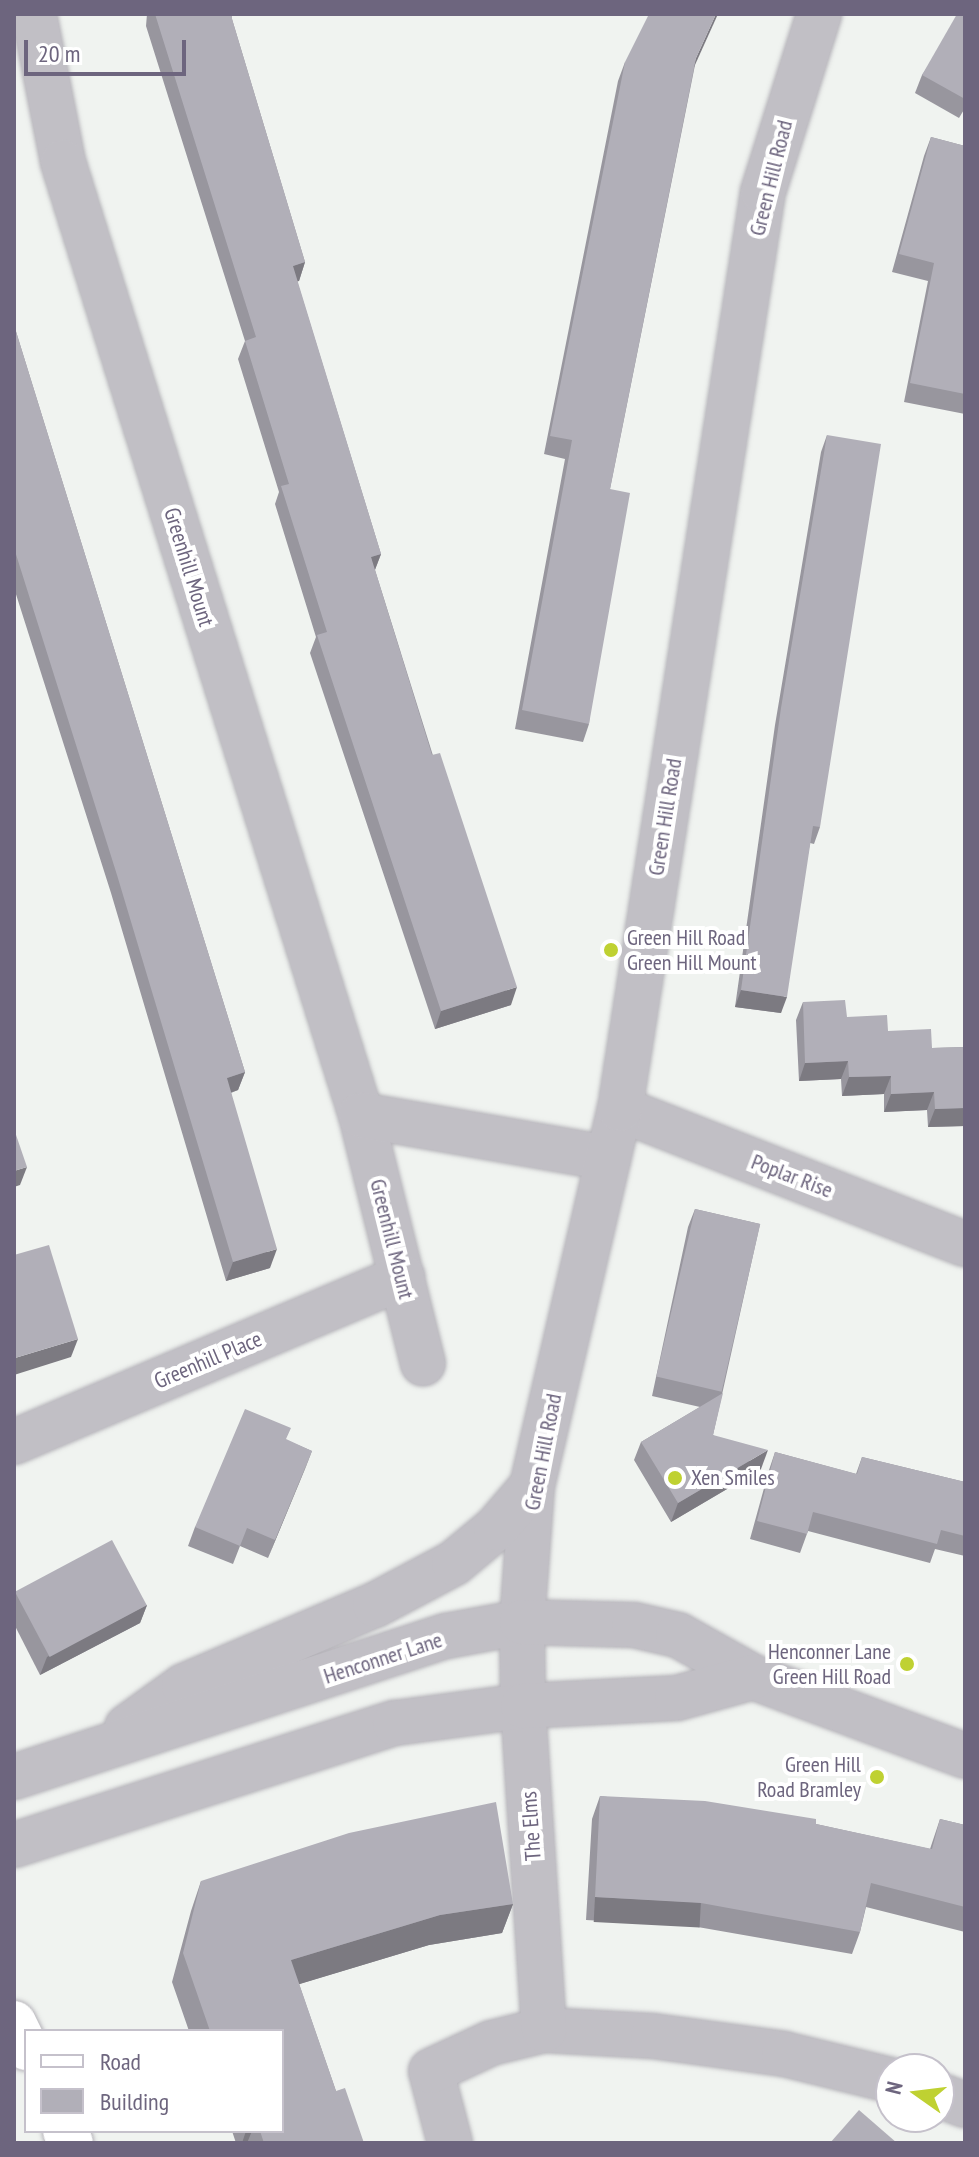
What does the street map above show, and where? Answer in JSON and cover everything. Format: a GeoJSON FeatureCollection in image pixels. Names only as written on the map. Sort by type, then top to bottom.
{"type":"FeatureCollection","features":[{"type":"Feature","properties":{"kind":"main road"},"geometry":{"type":"LineString","coordinates":[[14,2023],[24,2044]]}},
{"type":"Feature","properties":{"kind":"street","name":"Greenhill Mount"},"geometry":{"type":"LineString","coordinates":[[34,14],[63,162],[361,1115],[423,1363]]}},
{"type":"Feature","properties":{"kind":"street","name":"Green Hill Road"},"geometry":{"type":"LineString","coordinates":[[522,1622],[532,1486],[620,1109],[763,192],[819,14]]}},
{"type":"Feature","properties":{"kind":"street","name":"Poplar Rise"},"geometry":{"type":"LineString","coordinates":[[620,1109],[965,1244]]}},
{"type":"Feature","properties":{"kind":"street"},"geometry":{"type":"LineString","coordinates":[[361,1115],[608,1158]]}},
{"type":"Feature","properties":{"kind":"street","name":"Greenhill Place"},"geometry":{"type":"LineString","coordinates":[[14,1442],[402,1277]]}},
{"type":"Feature","properties":{"kind":"street"},"geometry":{"type":"LineString","coordinates":[[99,1747],[184,1686],[375,1605],[454,1563],[496,1528],[532,1486]]}},
{"type":"Feature","properties":{"kind":"street","name":"Henconner Lane"},"geometry":{"type":"LineString","coordinates":[[14,1777],[446,1636],[522,1622],[634,1625],[678,1635],[753,1677],[965,1756]]}},
{"type":"Feature","properties":{"kind":"street","name":"The Elms"},"geometry":{"type":"LineString","coordinates":[[522,1622],[523,1706],[544,2030]]}},
{"type":"Feature","properties":{"kind":"street"},"geometry":{"type":"LineString","coordinates":[[14,1845],[395,1723],[523,1706],[677,1698],[753,1677]]}},
{"type":"Feature","properties":{"kind":"street"},"geometry":{"type":"LineString","coordinates":[[450,2143],[431,2071],[491,2043],[544,2030],[653,2036],[784,2054],[875,2076]]}},
{"type":"Feature","properties":{"kind":"building"},"geometry":{"type":"Polygon","coordinates":[[[155,14],[232,14],[305,262],[293,266],[381,554],[371,557],[432,755],[440,753],[517,987],[441,1011],[317,635],[327,632],[281,486],[289,484],[245,341],[256,337],[155,14]]]}},
{"type":"Feature","properties":{"kind":"building"},"geometry":{"type":"Polygon","coordinates":[[[649,14],[716,14],[696,58],[610,489],[630,493],[589,724],[522,710],[572,440],[550,436],[625,62],[649,14]]]}},
{"type":"Feature","properties":{"kind":"building"},"geometry":{"type":"Polygon","coordinates":[[[957,14],[965,14],[965,99],[922,75],[957,14]]]}},
{"type":"Feature","properties":{"kind":"building"},"geometry":{"type":"Polygon","coordinates":[[[931,137],[965,146],[965,394],[910,383],[934,263],[899,254],[931,137]]]}},
{"type":"Feature","properties":{"kind":"building"},"geometry":{"type":"Polygon","coordinates":[[[14,325],[245,1072],[227,1078],[277,1249],[233,1262],[117,875],[14,548],[14,325]]]}},
{"type":"Feature","properties":{"kind":"building"},"geometry":{"type":"Polygon","coordinates":[[[827,435],[881,444],[820,827],[813,826],[787,997],[741,990],[781,708],[827,435]]]}},
{"type":"Feature","properties":{"kind":"building"},"geometry":{"type":"Polygon","coordinates":[[[845,1000],[847,1017],[887,1015],[888,1031],[931,1029],[932,1048],[965,1047],[965,1108],[935,1109],[934,1092],[891,1094],[891,1076],[849,1077],[848,1061],[805,1063],[803,1002],[845,1000]]]}},
{"type":"Feature","properties":{"kind":"building"},"geometry":{"type":"Polygon","coordinates":[[[14,1129],[27,1167],[14,1171],[14,1129]]]}},
{"type":"Feature","properties":{"kind":"building"},"geometry":{"type":"Polygon","coordinates":[[[695,1209],[760,1224],[722,1392],[656,1377],[695,1209]]]}},
{"type":"Feature","properties":{"kind":"building"},"geometry":{"type":"Polygon","coordinates":[[[49,1245],[78,1339],[15,1358],[14,1255],[49,1245]]]}},
{"type":"Feature","properties":{"kind":"building"},"geometry":{"type":"Polygon","coordinates":[[[723,1393],[713,1435],[768,1450],[678,1503],[641,1442],[723,1393]]]}},
{"type":"Feature","properties":{"kind":"building"},"geometry":{"type":"Polygon","coordinates":[[[245,1409],[291,1428],[286,1439],[312,1451],[275,1540],[247,1528],[240,1546],[195,1527],[245,1409]]]}},
{"type":"Feature","properties":{"kind":"building"},"geometry":{"type":"Polygon","coordinates":[[[775,1452],[857,1474],[862,1457],[965,1482],[965,1536],[941,1530],[937,1544],[813,1512],[807,1534],[757,1521],[775,1452]]]}},
{"type":"Feature","properties":{"kind":"building"},"geometry":{"type":"Polygon","coordinates":[[[112,1540],[147,1605],[50,1657],[15,1592],[112,1540]]]}},
{"type":"Feature","properties":{"kind":"building"},"geometry":{"type":"Polygon","coordinates":[[[600,1796],[705,1801],[816,1819],[816,1824],[932,1849],[940,1819],[965,1825],[965,1907],[871,1883],[860,1932],[701,1903],[595,1897],[600,1796]]]}},
{"type":"Feature","properties":{"kind":"building"},"geometry":{"type":"Polygon","coordinates":[[[496,1802],[513,1904],[440,1915],[291,1960],[336,2091],[345,2088],[364,2143],[264,2143],[261,2133],[284,2133],[284,2029],[209,2029],[183,1953],[201,1881],[349,1833],[496,1802]]]}},
{"type":"Feature","properties":{"kind":"building"},"geometry":{"type":"Polygon","coordinates":[[[859,2110],[875,2124],[875,2133],[885,2133],[897,2143],[830,2143],[859,2110]]]}},
{"type":"Feature","properties":{"kind":"place","name":"Green Hill Road Green Hill Mount"},"geometry":{"type":"Point","coordinates":[611,950]}},
{"type":"Feature","properties":{"kind":"place","name":"Xen Smiles"},"geometry":{"type":"Point","coordinates":[675,1478]}},
{"type":"Feature","properties":{"kind":"place","name":"Henconner Lane Green Hill Road"},"geometry":{"type":"Point","coordinates":[907,1664]}},
{"type":"Feature","properties":{"kind":"place","name":"Green Hill Road Bramley"},"geometry":{"type":"Point","coordinates":[877,1777]}}]}
